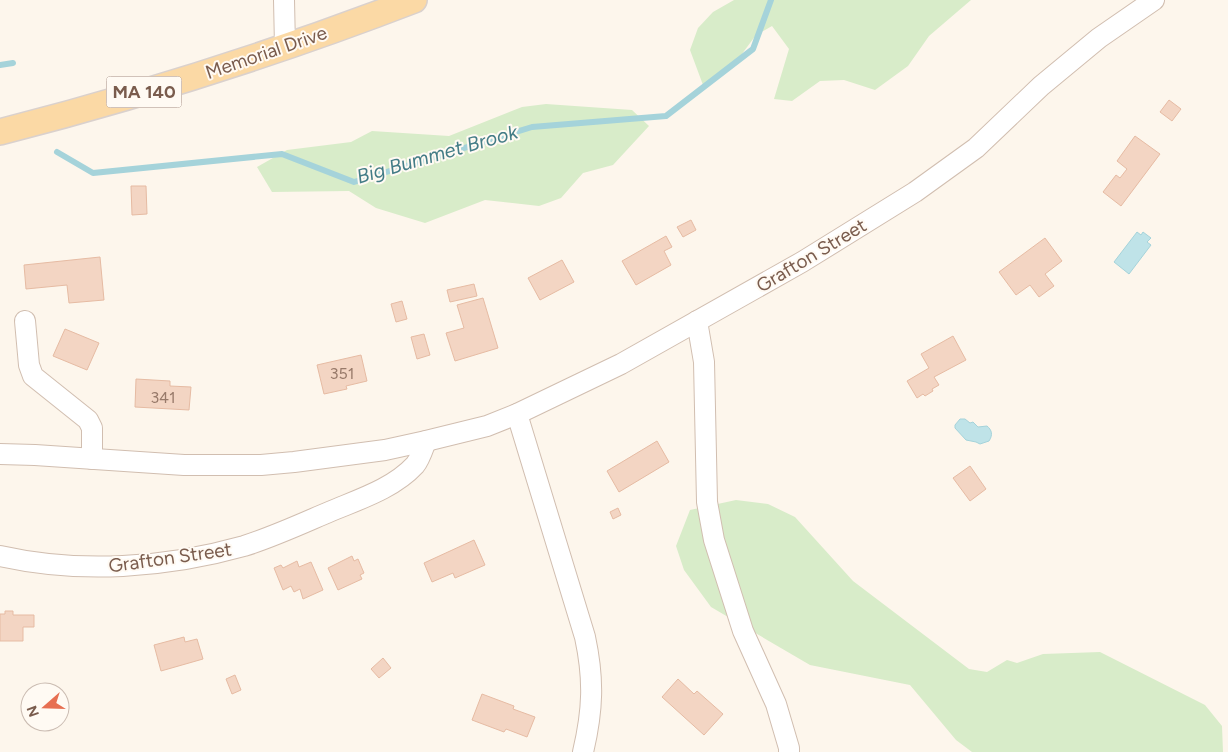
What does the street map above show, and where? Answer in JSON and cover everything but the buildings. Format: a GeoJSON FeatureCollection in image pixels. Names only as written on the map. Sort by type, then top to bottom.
{"type":"FeatureCollection","features":[{"type":"Feature","properties":{"kind":"main road","name":"Memorial Drive"},"geometry":{"type":"LineString","coordinates":[[0,132],[132,96],[286,46],[414,0]]}},
{"type":"Feature","properties":{"kind":"street"},"geometry":{"type":"LineString","coordinates":[[284,0],[286,46]]}},
{"type":"Feature","properties":{"kind":"street","name":"Grafton Street"},"geometry":{"type":"LineString","coordinates":[[0,454],[184,465],[262,465],[325,459],[426,441],[487,426],[517,414],[621,364],[856,229],[915,192],[956,164],[1006,121],[1041,86],[1099,38],[1154,0]]}},
{"type":"Feature","properties":{"kind":"street"},"geometry":{"type":"LineString","coordinates":[[25,321],[29,365],[33,376],[88,420],[92,428],[92,459]]}},
{"type":"Feature","properties":{"kind":"street"},"geometry":{"type":"LineString","coordinates":[[697,321],[704,362],[707,502],[714,540],[743,631],[776,704],[789,752]]}},
{"type":"Feature","properties":{"kind":"street"},"geometry":{"type":"LineString","coordinates":[[517,414],[580,619],[589,656],[592,710],[583,752]]}},
{"type":"Feature","properties":{"kind":"street","name":"Grafton Street"},"geometry":{"type":"LineString","coordinates":[[0,556],[80,567],[105,567],[166,562],[245,545],[360,499],[400,478],[416,464],[426,441]]}},
{"type":"Feature","properties":{"kind":"green space"},"geometry":{"type":"Polygon","coordinates":[[[734,0],[971,0],[929,36],[908,66],[875,90],[844,80],[820,81],[792,101],[774,99],[789,49],[772,26],[756,35],[733,66],[703,85],[690,50],[698,28],[713,12],[734,0]]]}},
{"type":"Feature","properties":{"kind":"green space"},"geometry":{"type":"Polygon","coordinates":[[[546,104],[632,110],[649,126],[613,165],[583,173],[561,198],[539,206],[485,200],[425,223],[376,208],[349,191],[272,192],[257,167],[287,150],[351,142],[372,131],[449,136],[522,107],[546,104]]]}},
{"type":"Feature","properties":{"kind":"green space"},"geometry":{"type":"Polygon","coordinates":[[[736,500],[768,504],[795,517],[853,581],[969,669],[987,672],[1007,660],[1017,663],[1043,654],[1100,652],[1205,705],[1222,726],[1223,752],[972,752],[956,740],[910,685],[810,665],[711,607],[684,570],[676,546],[690,510],[736,500]]]}},
{"type":"Feature","properties":{"kind":"water"},"geometry":{"type":"Polygon","coordinates":[[[1137,232],[1141,235],[1143,232],[1151,238],[1147,242],[1151,245],[1129,274],[1114,262],[1137,232]]]}},
{"type":"Feature","properties":{"kind":"water"},"geometry":{"type":"Polygon","coordinates":[[[960,419],[965,419],[970,423],[973,422],[978,427],[987,426],[991,433],[989,441],[980,444],[966,440],[955,428],[960,419]]]}},
{"type":"Feature","properties":{"kind":"waterway","name":"Big Bummet Brook"},"geometry":{"type":"LineString","coordinates":[[57,152],[93,173],[282,154],[354,182],[532,127],[666,116],[753,49],[771,0]]}},
{"type":"Feature","properties":{"kind":"waterway","name":"Big Bummet Brook"},"geometry":{"type":"LineString","coordinates":[[0,65],[13,63]]}}]}
